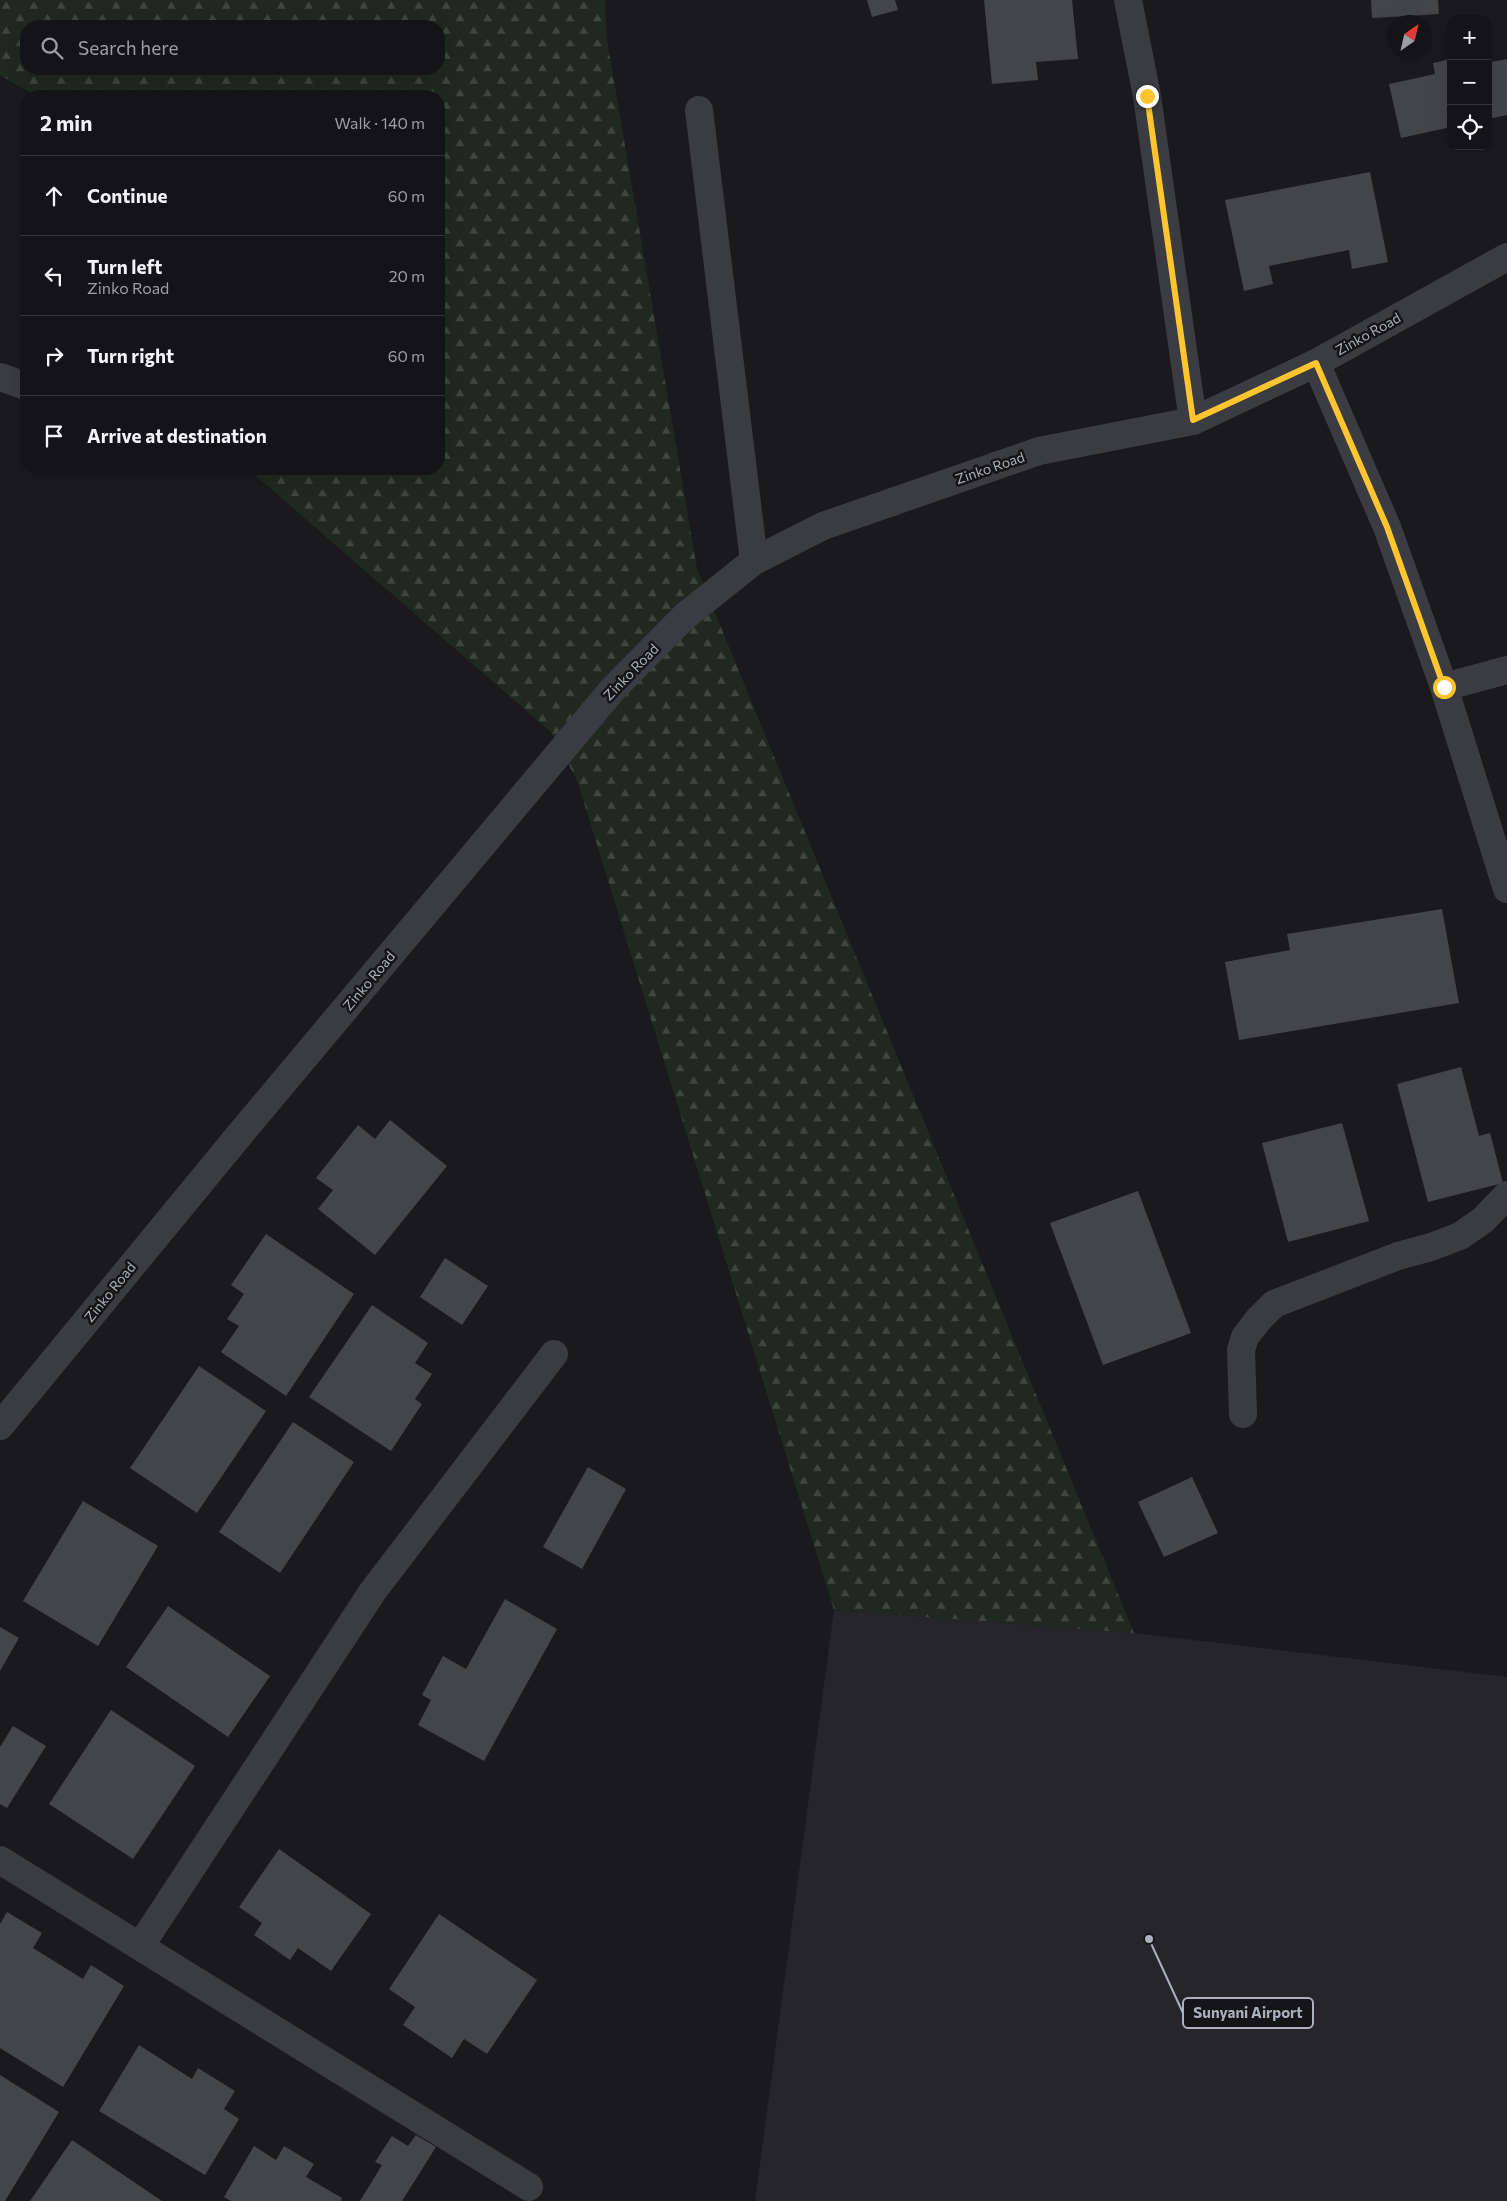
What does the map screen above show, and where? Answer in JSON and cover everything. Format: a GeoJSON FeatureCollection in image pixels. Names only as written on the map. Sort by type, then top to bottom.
{"type":"FeatureCollection","features":[{"type":"Feature","properties":{"kind":"street"},"geometry":{"type":"LineString","coordinates":[[1128,0],[1147,96],[1193,420]]}},
{"type":"Feature","properties":{"kind":"street"},"geometry":{"type":"LineString","coordinates":[[699,110],[754,560]]}},
{"type":"Feature","properties":{"kind":"street","name":"Zinko Road"},"geometry":{"type":"LineString","coordinates":[[0,1426],[241,1133],[613,689],[685,616],[754,560],[823,526],[1039,451],[1193,420],[1316,363],[1507,257]]}},
{"type":"Feature","properties":{"kind":"street"},"geometry":{"type":"LineString","coordinates":[[1316,363],[1387,527],[1444,687],[1507,889]]}},
{"type":"Feature","properties":{"kind":"street"},"geometry":{"type":"LineString","coordinates":[[0,377],[20,384]]}},
{"type":"Feature","properties":{"kind":"street"},"geometry":{"type":"LineString","coordinates":[[1444,687],[1507,670]]}},
{"type":"Feature","properties":{"kind":"street"},"geometry":{"type":"LineString","coordinates":[[1243,1414],[1241,1350],[1245,1336],[1274,1304],[1398,1256],[1431,1247],[1460,1236],[1483,1220],[1507,1196]]}},
{"type":"Feature","properties":{"kind":"street"},"geometry":{"type":"LineString","coordinates":[[141,1945],[373,1591],[554,1354]]}},
{"type":"Feature","properties":{"kind":"street"},"geometry":{"type":"LineString","coordinates":[[0,1860],[141,1945],[529,2187]]}},
{"type":"Feature","properties":{"kind":"shaded area"},"geometry":{"type":"Polygon","coordinates":[[[834,1610],[1134,1633],[1507,1677],[1507,2201],[755,2201],[834,1610]]]}},
{"type":"Feature","properties":{"kind":"green space"},"geometry":{"type":"Polygon","coordinates":[[[0,0],[605,0],[607,40],[697,569],[1134,1633],[834,1610],[577,780],[551,732],[255,475],[445,475],[445,90],[26,90],[0,75],[0,0]]]}},
{"type":"Feature","properties":{"kind":"building"},"geometry":{"type":"Polygon","coordinates":[[[867,0],[895,0],[898,10],[872,17],[867,0]]]}},
{"type":"Feature","properties":{"kind":"building"},"geometry":{"type":"Polygon","coordinates":[[[984,0],[1072,0],[1078,59],[1036,62],[1038,80],[992,84],[984,0]]]}},
{"type":"Feature","properties":{"kind":"building"},"geometry":{"type":"Polygon","coordinates":[[[1371,0],[1438,0],[1439,14],[1387,15],[1387,17],[1372,18],[1371,0]]]}},
{"type":"Feature","properties":{"kind":"building"},"geometry":{"type":"Polygon","coordinates":[[[1507,59],[1507,115],[1492,118],[1492,62],[1507,59]]]}},
{"type":"Feature","properties":{"kind":"building"},"geometry":{"type":"Polygon","coordinates":[[[1447,60],[1447,128],[1401,138],[1389,84],[1435,74],[1433,63],[1447,60]]]}},
{"type":"Feature","properties":{"kind":"building"},"geometry":{"type":"Polygon","coordinates":[[[1370,172],[1388,262],[1352,269],[1349,250],[1269,266],[1273,284],[1244,291],[1225,200],[1370,172]]]}},
{"type":"Feature","properties":{"kind":"building"},"geometry":{"type":"Polygon","coordinates":[[[1442,909],[1459,1003],[1239,1040],[1225,962],[1290,950],[1287,934],[1442,909]]]}},
{"type":"Feature","properties":{"kind":"building"},"geometry":{"type":"Polygon","coordinates":[[[1461,1067],[1479,1136],[1490,1133],[1503,1183],[1428,1202],[1397,1084],[1461,1067]]]}},
{"type":"Feature","properties":{"kind":"building"},"geometry":{"type":"Polygon","coordinates":[[[390,1120],[447,1166],[375,1255],[318,1209],[333,1190],[316,1178],[358,1125],[375,1139],[390,1120]]]}},
{"type":"Feature","properties":{"kind":"building"},"geometry":{"type":"Polygon","coordinates":[[[1342,1123],[1369,1221],[1288,1242],[1262,1143],[1342,1123]]]}},
{"type":"Feature","properties":{"kind":"building"},"geometry":{"type":"Polygon","coordinates":[[[1138,1191],[1191,1333],[1103,1365],[1050,1223],[1138,1191]]]}},
{"type":"Feature","properties":{"kind":"building"},"geometry":{"type":"Polygon","coordinates":[[[266,1234],[354,1294],[286,1396],[221,1352],[239,1326],[227,1319],[244,1294],[231,1285],[266,1234]]]}},
{"type":"Feature","properties":{"kind":"building"},"geometry":{"type":"Polygon","coordinates":[[[445,1258],[488,1286],[462,1325],[420,1297],[445,1258]]]}},
{"type":"Feature","properties":{"kind":"building"},"geometry":{"type":"Polygon","coordinates":[[[372,1305],[428,1343],[415,1363],[432,1374],[415,1399],[422,1404],[391,1451],[309,1397],[372,1305]]]}},
{"type":"Feature","properties":{"kind":"building"},"geometry":{"type":"Polygon","coordinates":[[[199,1366],[266,1411],[197,1513],[130,1468],[199,1366]]]}},
{"type":"Feature","properties":{"kind":"building"},"geometry":{"type":"Polygon","coordinates":[[[293,1422],[354,1462],[280,1573],[219,1532],[293,1422]]]}},
{"type":"Feature","properties":{"kind":"building"},"geometry":{"type":"Polygon","coordinates":[[[588,1467],[626,1489],[582,1569],[543,1547],[588,1467]]]}},
{"type":"Feature","properties":{"kind":"building"},"geometry":{"type":"Polygon","coordinates":[[[1192,1477],[1218,1533],[1164,1557],[1138,1502],[1192,1477]]]}},
{"type":"Feature","properties":{"kind":"building"},"geometry":{"type":"Polygon","coordinates":[[[83,1501],[158,1546],[98,1646],[23,1601],[83,1501]]]}},
{"type":"Feature","properties":{"kind":"building"},"geometry":{"type":"Polygon","coordinates":[[[505,1599],[557,1629],[484,1761],[418,1725],[431,1700],[422,1695],[443,1656],[466,1669],[505,1599]]]}},
{"type":"Feature","properties":{"kind":"building"},"geometry":{"type":"Polygon","coordinates":[[[168,1606],[270,1676],[228,1737],[126,1667],[168,1606]]]}},
{"type":"Feature","properties":{"kind":"building"},"geometry":{"type":"Polygon","coordinates":[[[0,1627],[19,1638],[0,1671],[0,1627]]]}},
{"type":"Feature","properties":{"kind":"building"},"geometry":{"type":"Polygon","coordinates":[[[111,1710],[195,1766],[133,1859],[49,1804],[111,1710]]]}},
{"type":"Feature","properties":{"kind":"building"},"geometry":{"type":"Polygon","coordinates":[[[13,1726],[46,1746],[7,1808],[0,1804],[0,1747],[13,1726]]]}},
{"type":"Feature","properties":{"kind":"building"},"geometry":{"type":"Polygon","coordinates":[[[279,1849],[371,1914],[331,1971],[298,1948],[290,1960],[254,1935],[262,1923],[239,1907],[279,1849]]]}},
{"type":"Feature","properties":{"kind":"building"},"geometry":{"type":"Polygon","coordinates":[[[7,1912],[42,1933],[33,1948],[83,1979],[91,1965],[124,1986],[63,2087],[0,2048],[0,1924],[7,1912]]]}},
{"type":"Feature","properties":{"kind":"building"},"geometry":{"type":"Polygon","coordinates":[[[439,1914],[537,1980],[487,2054],[464,2039],[452,2058],[403,2025],[415,2007],[389,1989],[439,1914]]]}},
{"type":"Feature","properties":{"kind":"building"},"geometry":{"type":"Polygon","coordinates":[[[139,2045],[192,2079],[198,2068],[235,2091],[224,2109],[239,2119],[205,2175],[99,2111],[139,2045]]]}},
{"type":"Feature","properties":{"kind":"building"},"geometry":{"type":"Polygon","coordinates":[[[0,2075],[59,2112],[5,2201],[0,2201],[0,2075]]]}},
{"type":"Feature","properties":{"kind":"building"},"geometry":{"type":"Polygon","coordinates":[[[416,2135],[436,2147],[402,2201],[360,2201],[382,2165],[375,2162],[392,2136],[408,2146],[416,2135]]]}},
{"type":"Feature","properties":{"kind":"building"},"geometry":{"type":"Polygon","coordinates":[[[72,2140],[162,2201],[30,2201],[72,2140]]]}},
{"type":"Feature","properties":{"kind":"building"},"geometry":{"type":"Polygon","coordinates":[[[254,2146],[276,2160],[284,2146],[314,2164],[306,2177],[342,2198],[341,2201],[231,2201],[224,2197],[254,2146]]]}},
{"type":"Feature","properties":{"kind":"place","name":"Sunyani Airport"},"geometry":{"type":"Point","coordinates":[1149,1939]}},
{"type":"Feature","properties":{"kind":"route"},"geometry":{"type":"LineString","coordinates":[[1147,96],[1193,420],[1316,363],[1387,527],[1444,687]]}}]}
